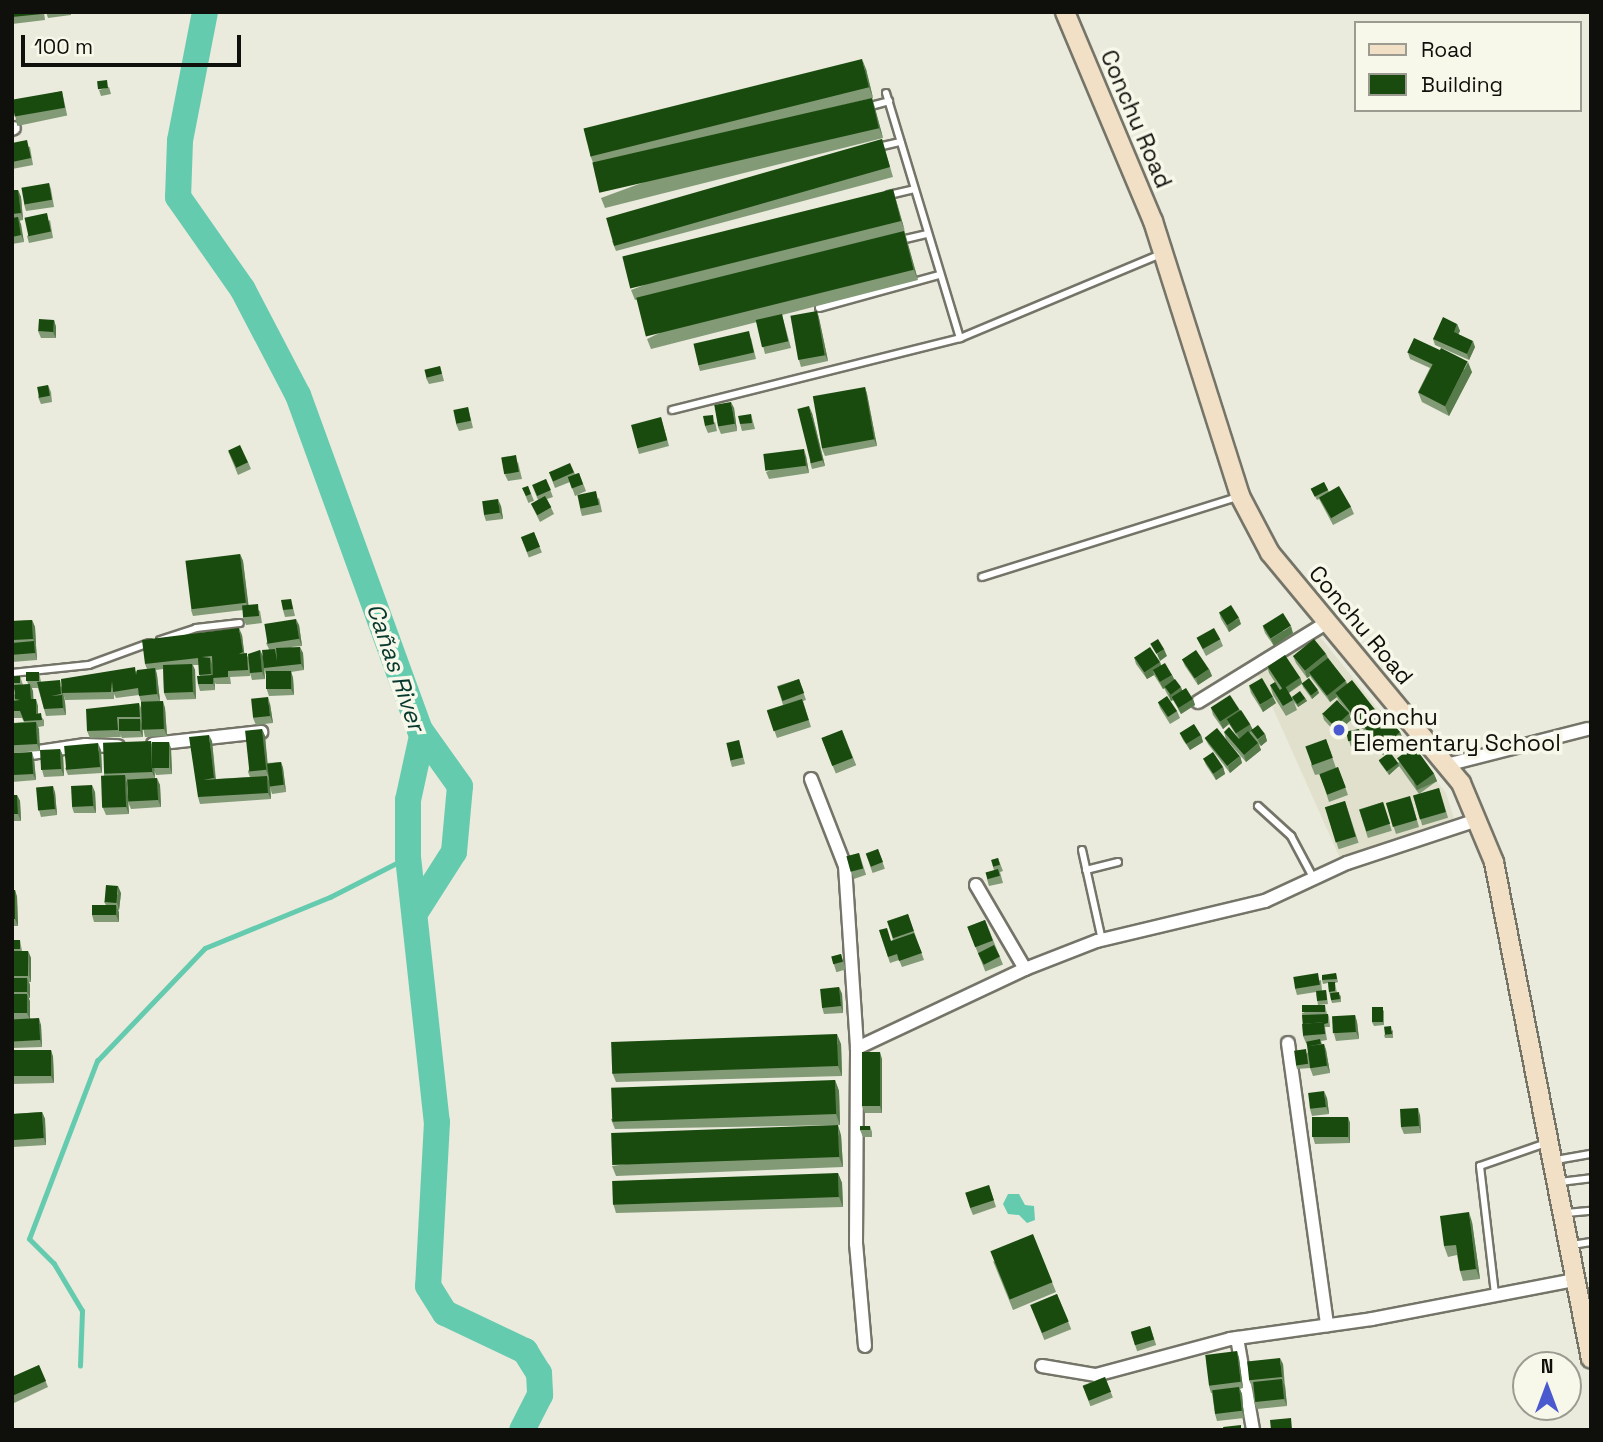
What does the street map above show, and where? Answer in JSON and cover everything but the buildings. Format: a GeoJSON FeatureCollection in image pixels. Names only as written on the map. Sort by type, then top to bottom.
{"type":"FeatureCollection","features":[{"type":"Feature","properties":{"kind":"main road","name":"Conchu Road"},"geometry":{"type":"LineString","coordinates":[[1065,12],[1162,253],[1240,496],[1270,554],[1446,765],[1478,820],[1494,862],[1550,1161],[1591,1359]]}},
{"type":"Feature","properties":{"kind":"street"},"geometry":{"type":"LineString","coordinates":[[1198,702],[1325,623]]}},
{"type":"Feature","properties":{"kind":"street"},"geometry":{"type":"LineString","coordinates":[[1446,765],[1587,729]]}},
{"type":"Feature","properties":{"kind":"street"},"geometry":{"type":"LineString","coordinates":[[12,756],[85,745],[138,745],[261,732]]}},
{"type":"Feature","properties":{"kind":"street"},"geometry":{"type":"LineString","coordinates":[[811,779],[845,866],[857,1048],[856,1244],[865,1346]]}},
{"type":"Feature","properties":{"kind":"street"},"geometry":{"type":"LineString","coordinates":[[857,1048],[1025,969],[1102,940],[1265,901],[1314,881],[1347,863],[1478,820]]}},
{"type":"Feature","properties":{"kind":"street"},"geometry":{"type":"LineString","coordinates":[[976,885],[1025,969]]}},
{"type":"Feature","properties":{"kind":"street"},"geometry":{"type":"LineString","coordinates":[[1289,1042],[1327,1325]]}},
{"type":"Feature","properties":{"kind":"street"},"geometry":{"type":"LineString","coordinates":[[1042,1366],[1096,1375],[1237,1338],[1327,1325],[1574,1280]]}},
{"type":"Feature","properties":{"kind":"street"},"geometry":{"type":"LineString","coordinates":[[1237,1338],[1253,1430]]}},
{"type":"Feature","properties":{"kind":"lane"},"geometry":{"type":"LineString","coordinates":[[886,93],[960,338]]}},
{"type":"Feature","properties":{"kind":"lane"},"geometry":{"type":"LineString","coordinates":[[863,107],[889,102]]}},
{"type":"Feature","properties":{"kind":"lane"},"geometry":{"type":"LineString","coordinates":[[863,151],[900,142]]}},
{"type":"Feature","properties":{"kind":"lane"},"geometry":{"type":"LineString","coordinates":[[876,198],[914,189]]}},
{"type":"Feature","properties":{"kind":"lane"},"geometry":{"type":"LineString","coordinates":[[888,243],[927,234]]}},
{"type":"Feature","properties":{"kind":"lane"},"geometry":{"type":"LineString","coordinates":[[672,410],[960,338],[1162,253]]}},
{"type":"Feature","properties":{"kind":"lane"},"geometry":{"type":"LineString","coordinates":[[819,308],[939,275]]}},
{"type":"Feature","properties":{"kind":"lane"},"geometry":{"type":"LineString","coordinates":[[982,577],[1240,496]]}},
{"type":"Feature","properties":{"kind":"lane"},"geometry":{"type":"LineString","coordinates":[[12,673],[89,665],[196,628],[240,623]]}},
{"type":"Feature","properties":{"kind":"lane"},"geometry":{"type":"LineString","coordinates":[[1258,806],[1291,836],[1314,881]]}},
{"type":"Feature","properties":{"kind":"lane"},"geometry":{"type":"LineString","coordinates":[[1082,850],[1102,940]]}},
{"type":"Feature","properties":{"kind":"lane"},"geometry":{"type":"LineString","coordinates":[[1086,870],[1118,862]]}},
{"type":"Feature","properties":{"kind":"lane"},"geometry":{"type":"LineString","coordinates":[[1495,1296],[1480,1166],[1547,1142]]}},
{"type":"Feature","properties":{"kind":"lane"},"geometry":{"type":"LineString","coordinates":[[1550,1161],[1591,1154]]}},
{"type":"Feature","properties":{"kind":"lane"},"geometry":{"type":"LineString","coordinates":[[1555,1182],[1591,1178]]}},
{"type":"Feature","properties":{"kind":"lane"},"geometry":{"type":"LineString","coordinates":[[1561,1214],[1591,1211]]}},
{"type":"Feature","properties":{"kind":"lane"},"geometry":{"type":"LineString","coordinates":[[1567,1245],[1591,1242]]}},
{"type":"Feature","properties":{"kind":"shaded area","name":"Conchu Elementary School"},"geometry":{"type":"Polygon","coordinates":[[[1316,632],[1446,793],[1455,822],[1340,858],[1255,668],[1316,632]]]}},
{"type":"Feature","properties":{"kind":"shaded area"},"geometry":{"type":"Polygon","coordinates":[[[1008,1194],[1019,1194],[1025,1205],[1034,1206],[1035,1220],[1027,1223],[1019,1215],[1008,1214],[1003,1204],[1008,1194]]]}},
{"type":"Feature","properties":{"kind":"waterway","name":"Cañas River"},"geometry":{"type":"LineString","coordinates":[[205,12],[180,141],[178,197],[243,290],[298,395],[422,736],[408,800],[408,857],[437,1122],[428,1286],[445,1313],[525,1351],[539,1373],[540,1395],[522,1430]]}},
{"type":"Feature","properties":{"kind":"waterway"},"geometry":{"type":"LineString","coordinates":[[415,913],[454,852],[460,786],[420,730]]}},
{"type":"Feature","properties":{"kind":"waterway"},"geometry":{"type":"LineString","coordinates":[[80,1366],[82,1311],[54,1264],[29,1239],[97,1061],[205,948],[330,897],[408,857]]}},
{"type":"Feature","properties":{"kind":"place","name":"Conchu Elementary School"},"geometry":{"type":"Point","coordinates":[1339,730]}}]}
